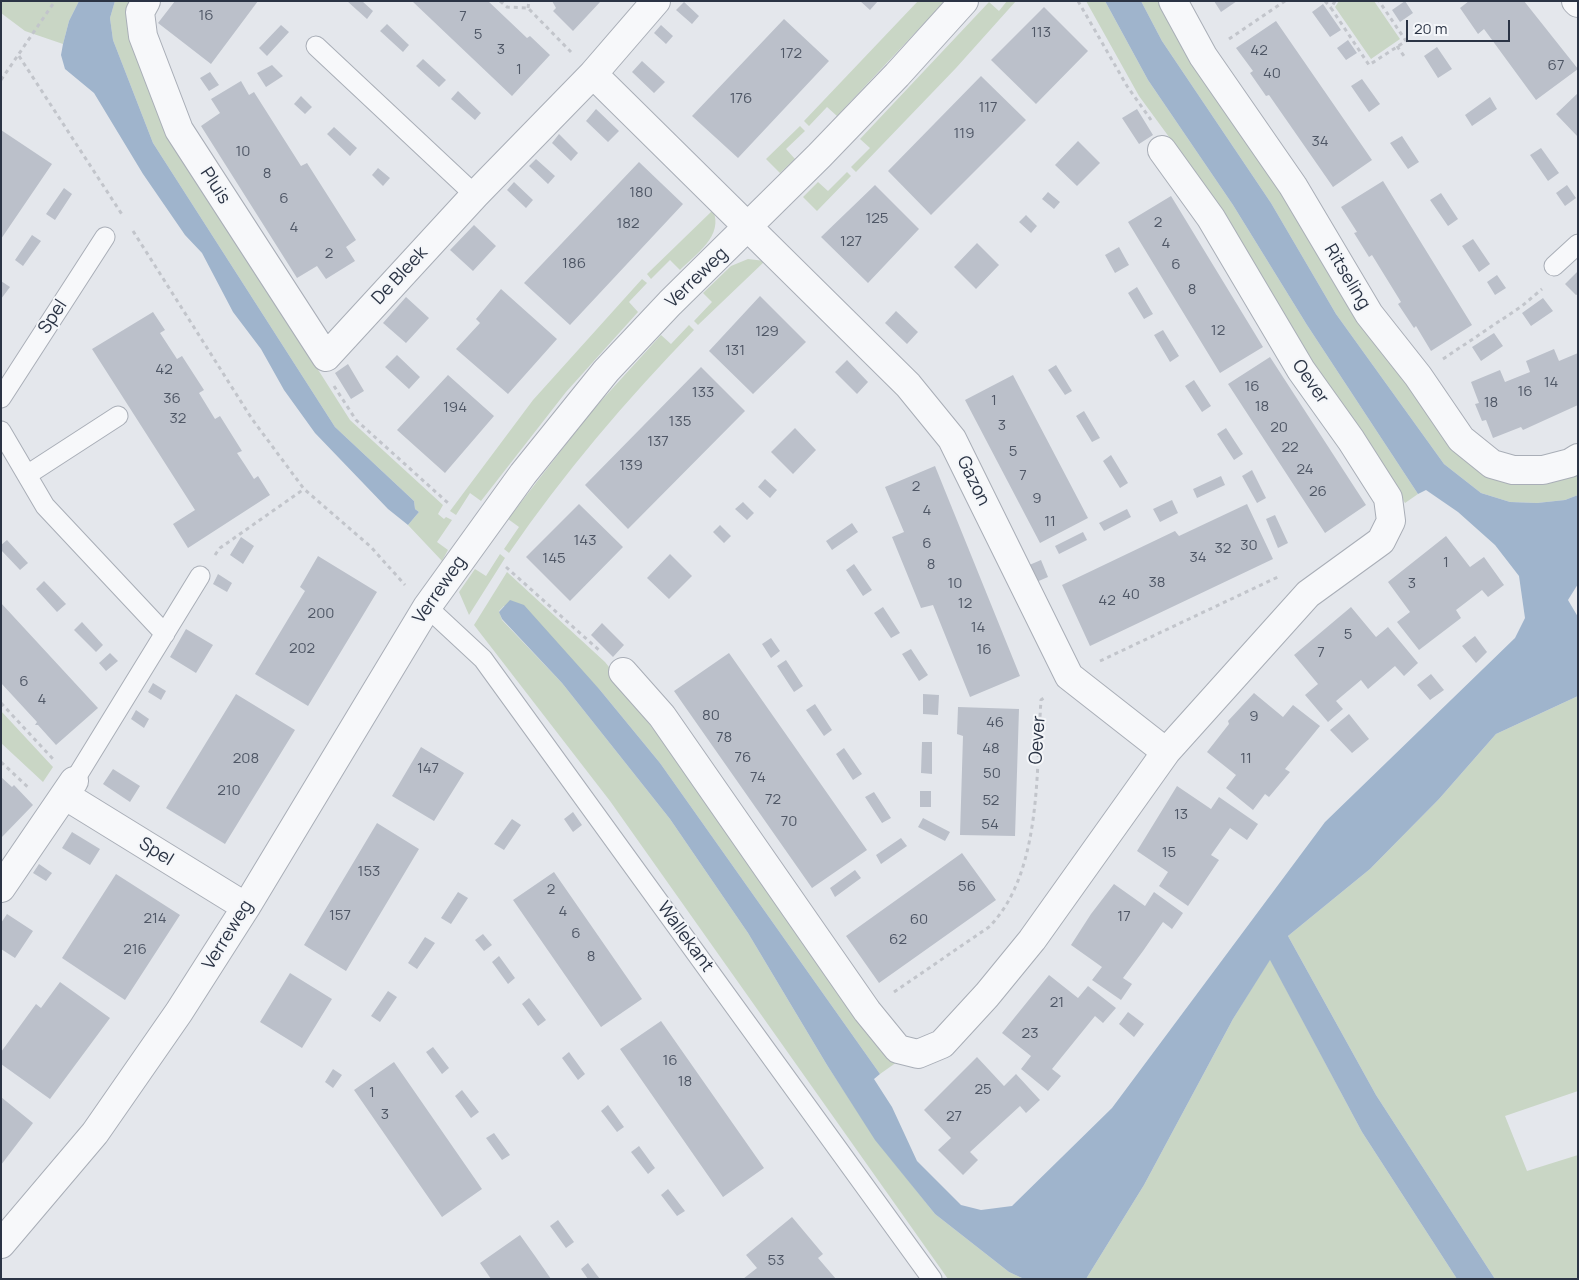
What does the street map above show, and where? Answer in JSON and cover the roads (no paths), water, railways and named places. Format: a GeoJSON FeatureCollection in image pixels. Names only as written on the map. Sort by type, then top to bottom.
{"type":"FeatureCollection","features":[{"type":"Feature","properties":{"kind":"street","name":"Pluis"},"geometry":{"type":"LineString","coordinates":[[146,1],[140,12],[143,36],[179,130],[326,357]]}},
{"type":"Feature","properties":{"kind":"street","name":"De Bleek"},"geometry":{"type":"LineString","coordinates":[[326,357],[475,195],[593,74],[656,1]]}},
{"type":"Feature","properties":{"kind":"street","name":"Verreweg"},"geometry":{"type":"LineString","coordinates":[[1,1244],[95,1133],[179,1012],[246,907],[426,607],[523,474],[606,371],[670,303],[748,228],[898,75],[964,1]]}},
{"type":"Feature","properties":{"kind":"street","name":"Ritseling"},"geometry":{"type":"LineString","coordinates":[[1173,1],[1203,56],[1293,186],[1369,314],[1418,376],[1461,440],[1492,464],[1513,470],[1543,470],[1570,463],[1578,458]]}},
{"type":"Feature","properties":{"kind":"street"},"geometry":{"type":"LineString","coordinates":[[593,74],[748,228]]}},
{"type":"Feature","properties":{"kind":"street","name":"Oever"},"geometry":{"type":"LineString","coordinates":[[623,672],[662,716],[867,1011],[898,1049],[918,1054],[942,1044],[987,995],[1032,940],[1166,752],[1308,594],[1381,541],[1391,521],[1388,498],[1352,440],[1301,370],[1211,218],[1162,150]]}},
{"type":"Feature","properties":{"kind":"street","name":"Gazon"},"geometry":{"type":"LineString","coordinates":[[748,228],[908,385],[952,438],[1069,676],[1166,752]]}},
{"type":"Feature","properties":{"kind":"street"},"geometry":{"type":"LineString","coordinates":[[1,888],[64,796]]}},
{"type":"Feature","properties":{"kind":"street","name":"Spel"},"geometry":{"type":"LineString","coordinates":[[64,796],[246,907]]}},
{"type":"Feature","properties":{"kind":"lane"},"geometry":{"type":"LineString","coordinates":[[316,46],[475,195]]}},
{"type":"Feature","properties":{"kind":"lane","name":"Spel"},"geometry":{"type":"LineString","coordinates":[[1,398],[105,237]]}},
{"type":"Feature","properties":{"kind":"lane"},"geometry":{"type":"LineString","coordinates":[[1554,266],[1578,244]]}},
{"type":"Feature","properties":{"kind":"lane"},"geometry":{"type":"LineString","coordinates":[[27,475],[118,416]]}},
{"type":"Feature","properties":{"kind":"lane"},"geometry":{"type":"LineString","coordinates":[[1,431],[44,506],[165,634]]}},
{"type":"Feature","properties":{"kind":"lane"},"geometry":{"type":"LineString","coordinates":[[64,796],[200,576]]}},
{"type":"Feature","properties":{"kind":"lane","name":"Wallekant"},"geometry":{"type":"LineString","coordinates":[[426,607],[488,666],[932,1279]]}},
{"type":"Feature","properties":{"kind":"water"},"geometry":{"type":"Polygon","coordinates":[[[79,1],[115,1],[110,18],[113,40],[153,143],[335,427],[414,501],[415,509],[419,512],[408,525],[388,509],[315,433],[284,390],[261,349],[233,312],[202,253],[185,235],[143,174],[94,93],[65,69],[61,55],[63,44],[69,21],[79,1]]]}},
{"type":"Feature","properties":{"kind":"water"},"geometry":{"type":"Polygon","coordinates":[[[1105,1],[1141,1],[1162,41],[1271,203],[1336,314],[1444,464],[1481,493],[1510,502],[1537,503],[1565,500],[1578,495],[1578,584],[1568,600],[1578,617],[1578,696],[1496,734],[1439,799],[1370,869],[1288,936],[1376,1095],[1495,1279],[1457,1279],[1362,1132],[1270,960],[1233,1019],[1144,1185],[1086,1279],[1024,1279],[1009,1272],[935,1214],[875,1140],[827,1065],[748,933],[670,819],[562,683],[502,619],[499,612],[510,600],[524,605],[600,690],[660,763],[880,1074],[874,1079],[892,1107],[917,1161],[961,1205],[981,1210],[1012,1206],[1112,1108],[1325,822],[1515,638],[1525,618],[1519,576],[1495,545],[1458,512],[1426,490],[1418,494],[1307,325],[1233,205],[1148,80],[1105,1]]]}}]}
